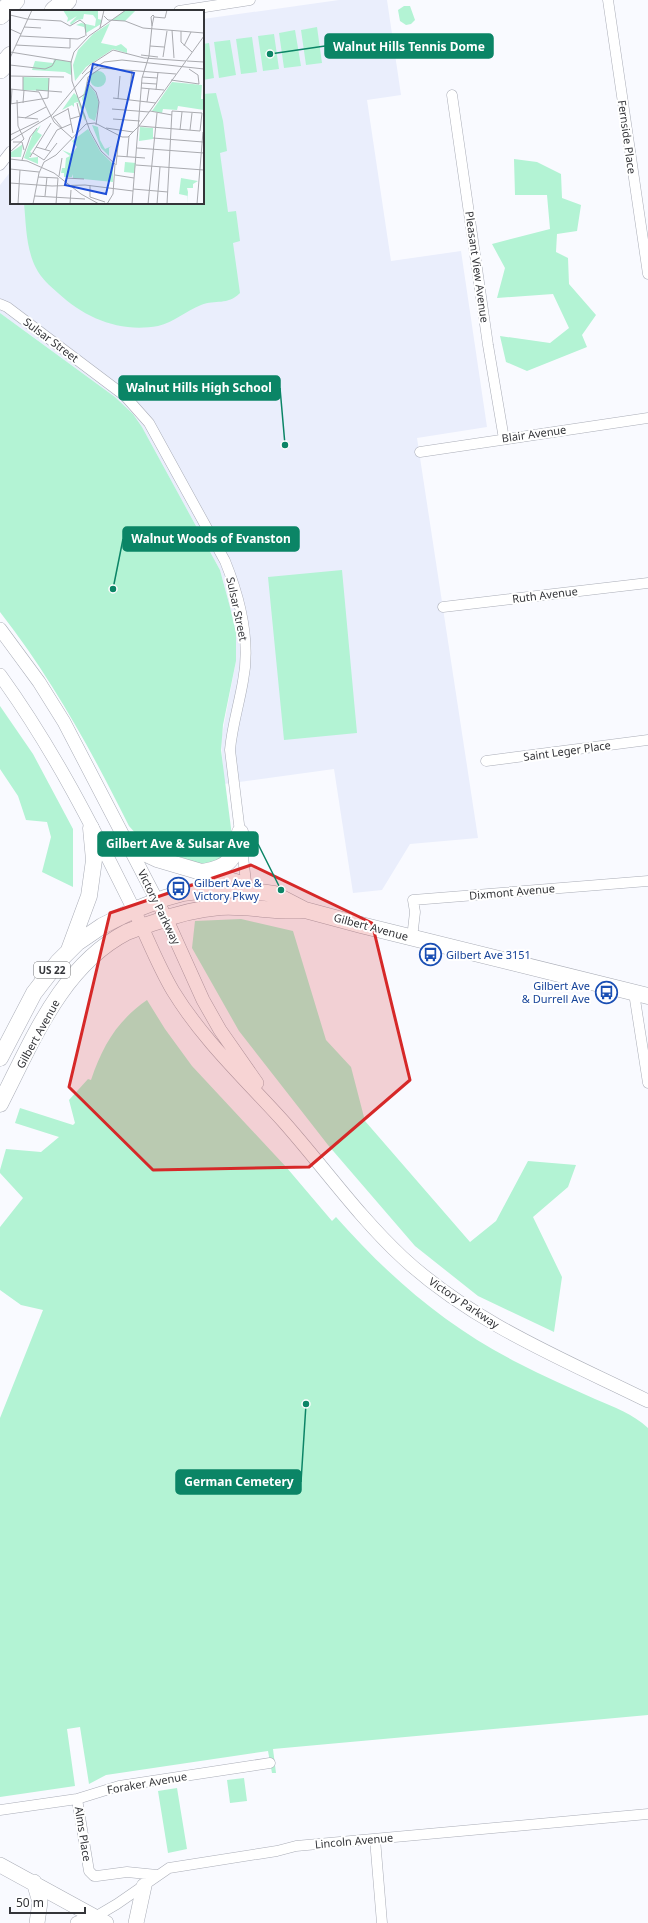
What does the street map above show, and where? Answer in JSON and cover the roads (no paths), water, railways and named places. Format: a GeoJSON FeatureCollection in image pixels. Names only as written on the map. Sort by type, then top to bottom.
{"type":"FeatureCollection","features":[{"type":"Feature","properties":{"kind":"highway"},"geometry":{"type":"LineString","coordinates":[[0,15],[15,0]]}},
{"type":"Feature","properties":{"kind":"highway"},"geometry":{"type":"LineString","coordinates":[[55,10],[67,0]]}},
{"type":"Feature","properties":{"kind":"highway"},"geometry":{"type":"LineString","coordinates":[[0,69],[10,57]]}},
{"type":"Feature","properties":{"kind":"main road"},"geometry":{"type":"LineString","coordinates":[[68,951],[89,896],[94,860],[91,828]]}},
{"type":"Feature","properties":{"kind":"main road"},"geometry":{"type":"LineString","coordinates":[[203,872],[218,870],[231,860],[236,851],[240,832]]}},
{"type":"Feature","properties":{"kind":"main road"},"geometry":{"type":"LineString","coordinates":[[127,845],[157,859],[203,872],[247,888]]}},
{"type":"Feature","properties":{"kind":"main road","name":"Gilbert Avenue"},"geometry":{"type":"LineString","coordinates":[[0,1058],[34,993],[68,951],[102,926],[134,910],[183,893],[214,889],[247,888],[274,894],[305,910],[412,938],[641,994]]}},
{"type":"Feature","properties":{"kind":"main road","name":"Gilbert Avenue"},"geometry":{"type":"LineString","coordinates":[[0,1104],[44,1019],[68,983],[106,946],[128,932],[166,918],[198,910],[221,907],[250,907],[286,912],[305,910]]}},
{"type":"Feature","properties":{"kind":"main road"},"geometry":{"type":"LineString","coordinates":[[0,1865],[34,1882],[101,1920]]}},
{"type":"Feature","properties":{"kind":"main road"},"geometry":{"type":"LineString","coordinates":[[34,1882],[40,1902],[36,1923]]}},
{"type":"Feature","properties":{"kind":"main road"},"geometry":{"type":"LineString","coordinates":[[136,1923],[144,1886]]}},
{"type":"Feature","properties":{"kind":"street"},"geometry":{"type":"LineString","coordinates":[[185,10],[250,0]]}},
{"type":"Feature","properties":{"kind":"street","name":"Fernside Place"},"geometry":{"type":"LineString","coordinates":[[608,0],[648,274]]}},
{"type":"Feature","properties":{"kind":"street","name":"Pleasant View Avenue"},"geometry":{"type":"LineString","coordinates":[[452,95],[488,345],[504,439]]}},
{"type":"Feature","properties":{"kind":"street"},"geometry":{"type":"LineString","coordinates":[[0,165],[10,153]]}},
{"type":"Feature","properties":{"kind":"street","name":"Sulsar Street"},"geometry":{"type":"LineString","coordinates":[[0,304],[7,307],[110,384],[138,408],[149,423],[225,561],[232,579],[246,643],[243,681],[231,731],[230,750],[250,907]]}},
{"type":"Feature","properties":{"kind":"street","name":"Blair Avenue"},"geometry":{"type":"LineString","coordinates":[[420,452],[648,418]]}},
{"type":"Feature","properties":{"kind":"street","name":"Ruth Avenue"},"geometry":{"type":"LineString","coordinates":[[443,607],[648,584]]}},
{"type":"Feature","properties":{"kind":"street","name":"Victory Parkway"},"geometry":{"type":"LineString","coordinates":[[0,629],[39,682],[64,722],[166,918],[203,1000],[220,1030],[284,1122]]}},
{"type":"Feature","properties":{"kind":"street","name":"Victory Parkway"},"geometry":{"type":"LineString","coordinates":[[0,675],[52,754],[134,910],[171,988],[192,1022],[284,1122],[376,1232],[427,1279],[457,1301],[525,1342],[648,1401]]}},
{"type":"Feature","properties":{"kind":"street","name":"Saint Leger Place"},"geometry":{"type":"LineString","coordinates":[[486,761],[648,740]]}},
{"type":"Feature","properties":{"kind":"street","name":"Dixmont Avenue"},"geometry":{"type":"LineString","coordinates":[[412,938],[415,912],[413,900],[648,881]]}},
{"type":"Feature","properties":{"kind":"street"},"geometry":{"type":"LineString","coordinates":[[641,994],[648,1083]]}},
{"type":"Feature","properties":{"kind":"street","name":"Foraker Avenue"},"geometry":{"type":"LineString","coordinates":[[0,1810],[77,1799],[118,1786],[270,1763]]}},
{"type":"Feature","properties":{"kind":"street","name":"Alms Place"},"geometry":{"type":"LineString","coordinates":[[77,1799],[89,1871],[91,1874],[97,1876],[127,1872],[157,1875]]}},
{"type":"Feature","properties":{"kind":"street","name":"Lincoln Avenue"},"geometry":{"type":"LineString","coordinates":[[77,1923],[101,1920],[157,1875],[169,1868],[296,1846],[648,1814]]}},
{"type":"Feature","properties":{"kind":"street"},"geometry":{"type":"LineString","coordinates":[[375,1839],[382,1923]]}},
{"type":"Feature","properties":{"kind":"place","name":"Walnut Hills Tennis Dome"},"geometry":{"type":"Point","coordinates":[270,54]}},
{"type":"Feature","properties":{"kind":"place","name":"Walnut Hills High School"},"geometry":{"type":"Point","coordinates":[285,445]}},
{"type":"Feature","properties":{"kind":"place","name":"Walnut Woods of Evanston"},"geometry":{"type":"Point","coordinates":[113,589]}},
{"type":"Feature","properties":{"kind":"place","name":"Gilbert Ave & Victory Pkwy"},"geometry":{"type":"Point","coordinates":[178,889]}},
{"type":"Feature","properties":{"kind":"place","name":"Gilbert Ave & Sulsar Ave"},"geometry":{"type":"Point","coordinates":[281,890]}},
{"type":"Feature","properties":{"kind":"place","name":"Gilbert Ave 3151"},"geometry":{"type":"Point","coordinates":[430,955]}},
{"type":"Feature","properties":{"kind":"place","name":"Gilbert Ave & Durrell Ave"},"geometry":{"type":"Point","coordinates":[606,992]}},
{"type":"Feature","properties":{"kind":"place","name":"German Cemetery"},"geometry":{"type":"Point","coordinates":[306,1404]}}]}
